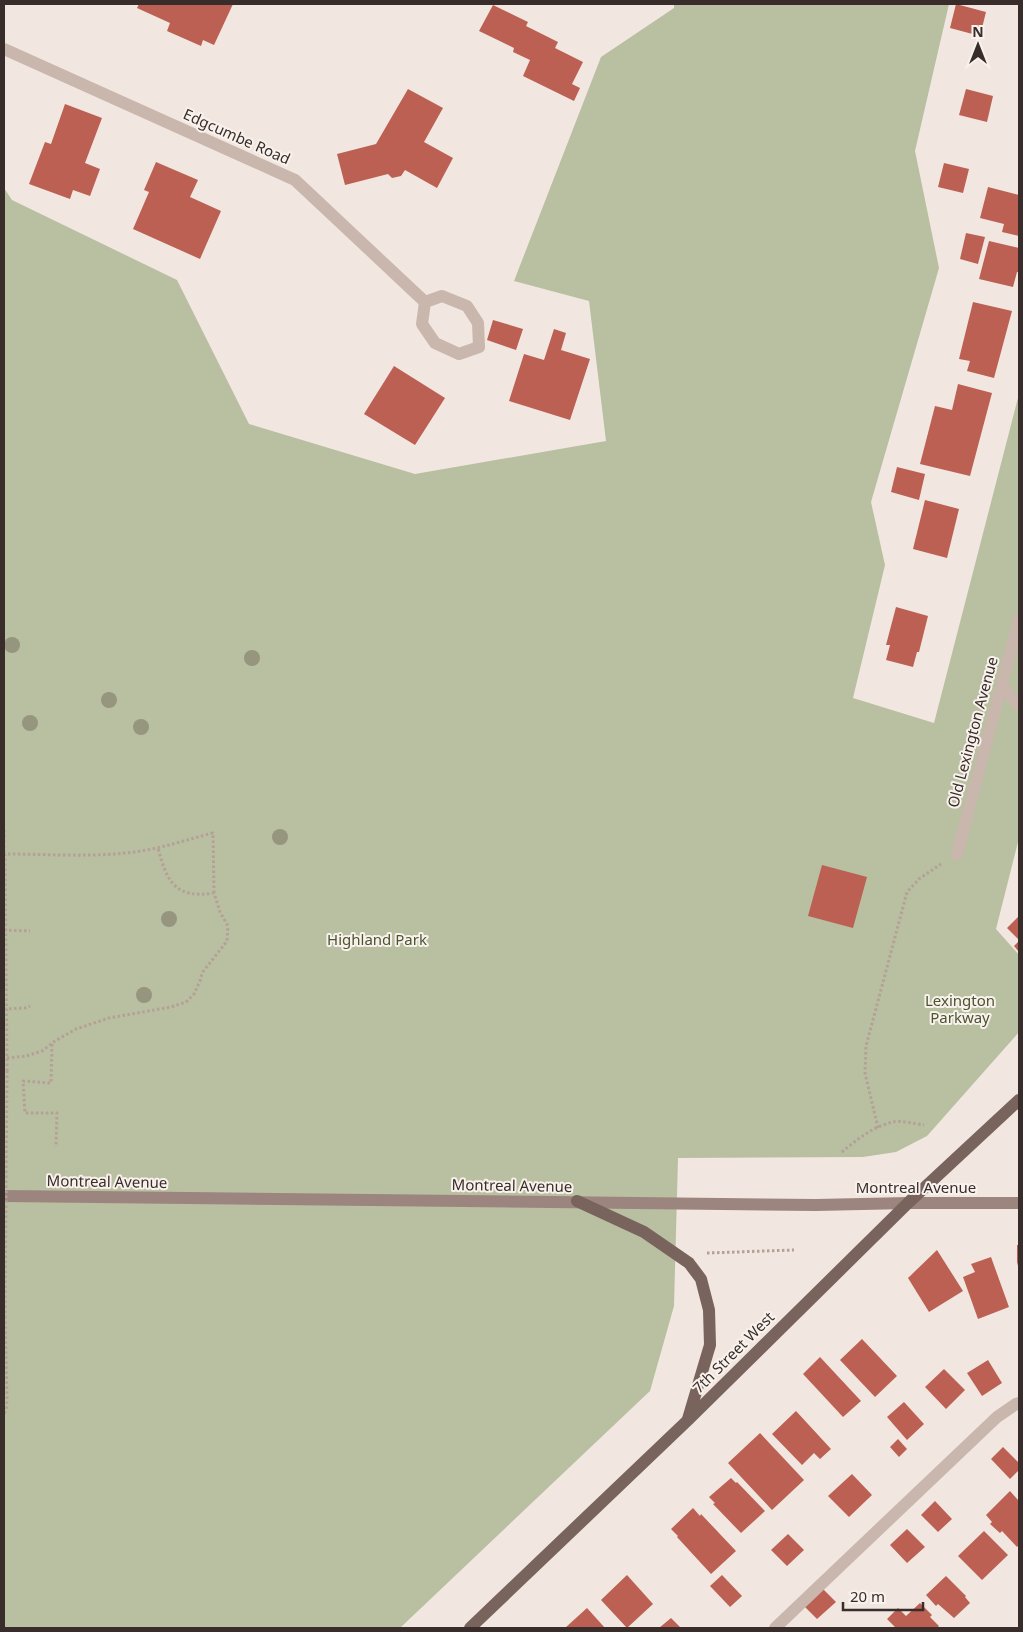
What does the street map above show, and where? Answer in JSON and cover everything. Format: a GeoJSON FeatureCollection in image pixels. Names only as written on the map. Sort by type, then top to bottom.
{"type":"FeatureCollection","features":[{"type":"Feature","properties":{"kind":"main road","name":"7th Street West"},"geometry":{"type":"LineString","coordinates":[[470,1628],[688,1420],[908,1203],[1019,1100]]}},
{"type":"Feature","properties":{"kind":"main road","name":"Montreal Avenue"},"geometry":{"type":"LineString","coordinates":[[4,1196],[816,1205],[1019,1203]]}},
{"type":"Feature","properties":{"kind":"main road"},"geometry":{"type":"LineString","coordinates":[[577,1201],[644,1232],[689,1263],[701,1279],[709,1310],[710,1345],[688,1420]]}},
{"type":"Feature","properties":{"kind":"street","name":"Edgcumbe Road"},"geometry":{"type":"LineString","coordinates":[[4,49],[295,180],[425,302]]}},
{"type":"Feature","properties":{"kind":"street"},"geometry":{"type":"LineString","coordinates":[[442,296],[467,306],[478,323],[479,347],[459,354],[435,343],[422,324],[425,302],[442,296]]}},
{"type":"Feature","properties":{"kind":"street","name":"Old Lexington Avenue"},"geometry":{"type":"LineString","coordinates":[[957,854],[1019,619]]}},
{"type":"Feature","properties":{"kind":"street"},"geometry":{"type":"LineString","coordinates":[[1002,686],[1019,705]]}},
{"type":"Feature","properties":{"kind":"street"},"geometry":{"type":"LineString","coordinates":[[775,1628],[996,1417],[1019,1403]]}},
{"type":"Feature","properties":{"kind":"path"},"geometry":{"type":"LineString","coordinates":[[4,830],[7,1058],[5,1318],[7,1400],[4,1413]]}},
{"type":"Feature","properties":{"kind":"path"},"geometry":{"type":"LineString","coordinates":[[5,853],[111,853],[139,851],[158,848],[213,833],[214,893],[220,912],[228,926],[227,941],[202,973],[194,994],[186,1002],[171,1007],[109,1018],[76,1028],[42,1051],[26,1056],[7,1058]]}},
{"type":"Feature","properties":{"kind":"path"},"geometry":{"type":"LineString","coordinates":[[158,848],[163,866],[171,882],[186,893],[197,896],[214,893]]}},
{"type":"Feature","properties":{"kind":"path"},"geometry":{"type":"LineString","coordinates":[[878,1128],[865,1073],[866,1046],[907,892],[919,879],[957,854]]}},
{"type":"Feature","properties":{"kind":"path"},"geometry":{"type":"LineString","coordinates":[[5,930],[30,931]]}},
{"type":"Feature","properties":{"kind":"path"},"geometry":{"type":"LineString","coordinates":[[5,1009],[30,1006]]}},
{"type":"Feature","properties":{"kind":"path"},"geometry":{"type":"LineString","coordinates":[[52,1043],[51,1083],[23,1081],[25,1113],[57,1113],[56,1147]]}},
{"type":"Feature","properties":{"kind":"path"},"geometry":{"type":"LineString","coordinates":[[842,1152],[857,1140],[878,1128],[894,1122],[924,1125]]}},
{"type":"Feature","properties":{"kind":"path"},"geometry":{"type":"LineString","coordinates":[[708,1254],[794,1250]]}},
{"type":"Feature","properties":{"kind":"green space","name":"Highland Park"},"geometry":{"type":"Polygon","coordinates":[[[674,4],[949,4],[915,151],[939,268],[871,502],[885,565],[853,698],[934,723],[1019,394],[1019,838],[996,929],[1019,955],[1019,1032],[927,1136],[896,1152],[863,1157],[678,1158],[674,1306],[650,1391],[400,1628],[4,1628],[4,188],[12,200],[177,280],[249,424],[415,474],[606,441],[589,301],[514,281],[601,57],[674,8],[674,4]]]}},
{"type":"Feature","properties":{"kind":"building"},"geometry":{"type":"Polygon","coordinates":[[[139,4],[233,4],[214,45],[203,40],[201,46],[167,31],[170,23],[137,8],[139,4]]]}},
{"type":"Feature","properties":{"kind":"building"},"geometry":{"type":"Polygon","coordinates":[[[956,4],[986,12],[980,36],[950,28],[956,4]]]}},
{"type":"Feature","properties":{"kind":"building"},"geometry":{"type":"Polygon","coordinates":[[[493,5],[528,22],[526,26],[558,42],[555,48],[583,62],[572,84],[580,88],[574,101],[523,76],[530,60],[513,52],[514,48],[479,31],[493,5]]]}},
{"type":"Feature","properties":{"kind":"building"},"geometry":{"type":"Polygon","coordinates":[[[408,89],[443,108],[424,142],[453,158],[437,188],[405,170],[401,176],[392,178],[388,174],[345,185],[337,154],[376,144],[408,89]]]}},
{"type":"Feature","properties":{"kind":"building"},"geometry":{"type":"Polygon","coordinates":[[[966,89],[993,96],[987,122],[959,115],[966,89]]]}},
{"type":"Feature","properties":{"kind":"building"},"geometry":{"type":"Polygon","coordinates":[[[65,104],[102,118],[85,163],[100,169],[90,196],[73,190],[70,199],[29,184],[45,142],[51,144],[65,104]]]}},
{"type":"Feature","properties":{"kind":"building"},"geometry":{"type":"Polygon","coordinates":[[[156,162],[198,180],[190,197],[221,211],[200,259],[133,229],[149,192],[144,190],[156,162]]]}},
{"type":"Feature","properties":{"kind":"building"},"geometry":{"type":"Polygon","coordinates":[[[944,163],[969,169],[963,193],[938,187],[944,163]]]}},
{"type":"Feature","properties":{"kind":"building"},"geometry":{"type":"Polygon","coordinates":[[[988,187],[1019,195],[1019,236],[1002,232],[1004,224],[980,218],[988,187]]]}},
{"type":"Feature","properties":{"kind":"building"},"geometry":{"type":"Polygon","coordinates":[[[966,233],[985,237],[978,264],[960,259],[966,233]]]}},
{"type":"Feature","properties":{"kind":"building"},"geometry":{"type":"Polygon","coordinates":[[[989,241],[1019,248],[1019,272],[1017,272],[1013,287],[979,279],[989,241]]]}},
{"type":"Feature","properties":{"kind":"building"},"geometry":{"type":"Polygon","coordinates":[[[973,302],[1012,311],[994,378],[967,371],[970,361],[959,359],[973,302]]]}},
{"type":"Feature","properties":{"kind":"building"},"geometry":{"type":"Polygon","coordinates":[[[493,320],[523,329],[516,350],[487,340],[493,320]]]}},
{"type":"Feature","properties":{"kind":"building"},"geometry":{"type":"Polygon","coordinates":[[[554,329],[566,333],[561,350],[590,359],[570,420],[509,401],[524,354],[544,360],[554,329]]]}},
{"type":"Feature","properties":{"kind":"building"},"geometry":{"type":"Polygon","coordinates":[[[394,366],[445,398],[415,445],[364,414],[394,366]]]}},
{"type":"Feature","properties":{"kind":"building"},"geometry":{"type":"Polygon","coordinates":[[[958,384],[992,393],[970,476],[920,464],[935,406],[952,410],[958,384]]]}},
{"type":"Feature","properties":{"kind":"building"},"geometry":{"type":"Polygon","coordinates":[[[897,467],[925,474],[919,500],[891,492],[897,467]]]}},
{"type":"Feature","properties":{"kind":"building"},"geometry":{"type":"Polygon","coordinates":[[[925,500],[959,509],[947,558],[913,549],[925,500]]]}},
{"type":"Feature","properties":{"kind":"building"},"geometry":{"type":"Polygon","coordinates":[[[896,607],[928,616],[919,652],[917,652],[913,667],[886,660],[890,645],[886,645],[896,607]]]}},
{"type":"Feature","properties":{"kind":"building"},"geometry":{"type":"Polygon","coordinates":[[[822,865],[867,877],[853,928],[808,916],[822,865]]]}},
{"type":"Feature","properties":{"kind":"building"},"geometry":{"type":"Polygon","coordinates":[[[1019,916],[1019,940],[1007,928],[1019,916]]]}},
{"type":"Feature","properties":{"kind":"building"},"geometry":{"type":"Polygon","coordinates":[[[1019,941],[1019,952],[1014,946],[1019,941]]]}},
{"type":"Feature","properties":{"kind":"building"},"geometry":{"type":"Polygon","coordinates":[[[1017,1245],[1019,1245],[1019,1270],[1017,1262],[1017,1245]]]}},
{"type":"Feature","properties":{"kind":"building"},"geometry":{"type":"Polygon","coordinates":[[[937,1250],[963,1291],[929,1312],[908,1278],[937,1250]]]}},
{"type":"Feature","properties":{"kind":"building"},"geometry":{"type":"Polygon","coordinates":[[[991,1257],[1009,1307],[978,1319],[963,1277],[975,1272],[971,1264],[991,1257]]]}},
{"type":"Feature","properties":{"kind":"building"},"geometry":{"type":"Polygon","coordinates":[[[862,1339],[897,1376],[875,1397],[840,1360],[862,1339]]]}},
{"type":"Feature","properties":{"kind":"building"},"geometry":{"type":"Polygon","coordinates":[[[820,1357],[861,1401],[843,1417],[803,1374],[820,1357]]]}},
{"type":"Feature","properties":{"kind":"building"},"geometry":{"type":"Polygon","coordinates":[[[988,1360],[1002,1383],[982,1396],[967,1373],[988,1360]]]}},
{"type":"Feature","properties":{"kind":"building"},"geometry":{"type":"Polygon","coordinates":[[[944,1369],[965,1390],[946,1409],[925,1387],[944,1369]]]}},
{"type":"Feature","properties":{"kind":"building"},"geometry":{"type":"Polygon","coordinates":[[[904,1402],[924,1424],[907,1440],[887,1417],[904,1402]]]}},
{"type":"Feature","properties":{"kind":"building"},"geometry":{"type":"Polygon","coordinates":[[[796,1411],[831,1449],[820,1459],[814,1453],[802,1465],[772,1434],[796,1411]]]}},
{"type":"Feature","properties":{"kind":"building"},"geometry":{"type":"Polygon","coordinates":[[[760,1433],[804,1480],[772,1510],[728,1463],[760,1433]]]}},
{"type":"Feature","properties":{"kind":"building"},"geometry":{"type":"Polygon","coordinates":[[[898,1439],[907,1449],[899,1457],[890,1447],[898,1439]]]}},
{"type":"Feature","properties":{"kind":"building"},"geometry":{"type":"Polygon","coordinates":[[[1003,1447],[1019,1463],[1019,1470],[1010,1479],[991,1459],[1003,1447]]]}},
{"type":"Feature","properties":{"kind":"building"},"geometry":{"type":"Polygon","coordinates":[[[852,1474],[872,1495],[849,1517],[828,1496],[852,1474]]]}},
{"type":"Feature","properties":{"kind":"building"},"geometry":{"type":"Polygon","coordinates":[[[731,1478],[765,1511],[741,1533],[713,1504],[715,1503],[709,1497],[731,1478]]]}},
{"type":"Feature","properties":{"kind":"building"},"geometry":{"type":"Polygon","coordinates":[[[1010,1491],[1019,1501],[1019,1545],[1017,1547],[1002,1531],[1000,1533],[990,1524],[992,1522],[986,1515],[1010,1491]]]}},
{"type":"Feature","properties":{"kind":"building"},"geometry":{"type":"Polygon","coordinates":[[[935,1501],[952,1519],[938,1532],[921,1515],[935,1501]]]}},
{"type":"Feature","properties":{"kind":"building"},"geometry":{"type":"Polygon","coordinates":[[[693,1508],[736,1551],[711,1574],[671,1529],[693,1508]]]}},
{"type":"Feature","properties":{"kind":"building"},"geometry":{"type":"Polygon","coordinates":[[[907,1529],[925,1547],[907,1563],[890,1545],[907,1529]]]}},
{"type":"Feature","properties":{"kind":"building"},"geometry":{"type":"Polygon","coordinates":[[[984,1531],[1008,1555],[982,1580],[958,1556],[984,1531]]]}},
{"type":"Feature","properties":{"kind":"building"},"geometry":{"type":"Polygon","coordinates":[[[788,1534],[804,1550],[787,1566],[771,1550],[788,1534]]]}},
{"type":"Feature","properties":{"kind":"building"},"geometry":{"type":"Polygon","coordinates":[[[627,1575],[653,1604],[627,1628],[601,1600],[627,1575]]]}},
{"type":"Feature","properties":{"kind":"building"},"geometry":{"type":"Polygon","coordinates":[[[722,1575],[742,1596],[730,1607],[710,1586],[722,1575]]]}},
{"type":"Feature","properties":{"kind":"building"},"geometry":{"type":"Polygon","coordinates":[[[946,1576],[966,1596],[970,1603],[954,1618],[938,1604],[936,1606],[926,1595],[946,1576]]]}},
{"type":"Feature","properties":{"kind":"building"},"geometry":{"type":"Polygon","coordinates":[[[821,1587],[836,1602],[817,1619],[802,1604],[821,1587]]]}},
{"type":"Feature","properties":{"kind":"building"},"geometry":{"type":"Polygon","coordinates":[[[920,1603],[932,1615],[930,1617],[939,1626],[937,1628],[896,1628],[887,1619],[898,1608],[906,1616],[920,1603]]]}},
{"type":"Feature","properties":{"kind":"building"},"geometry":{"type":"Polygon","coordinates":[[[587,1608],[605,1628],[565,1628],[587,1608]]]}},
{"type":"Feature","properties":{"kind":"building"},"geometry":{"type":"Polygon","coordinates":[[[671,1618],[681,1628],[659,1628],[671,1618]]]}},
{"type":"Feature","properties":{"kind":"park label","name":"Lexington Parkway"},"geometry":{"type":"Point","coordinates":[960,1008]}}]}
